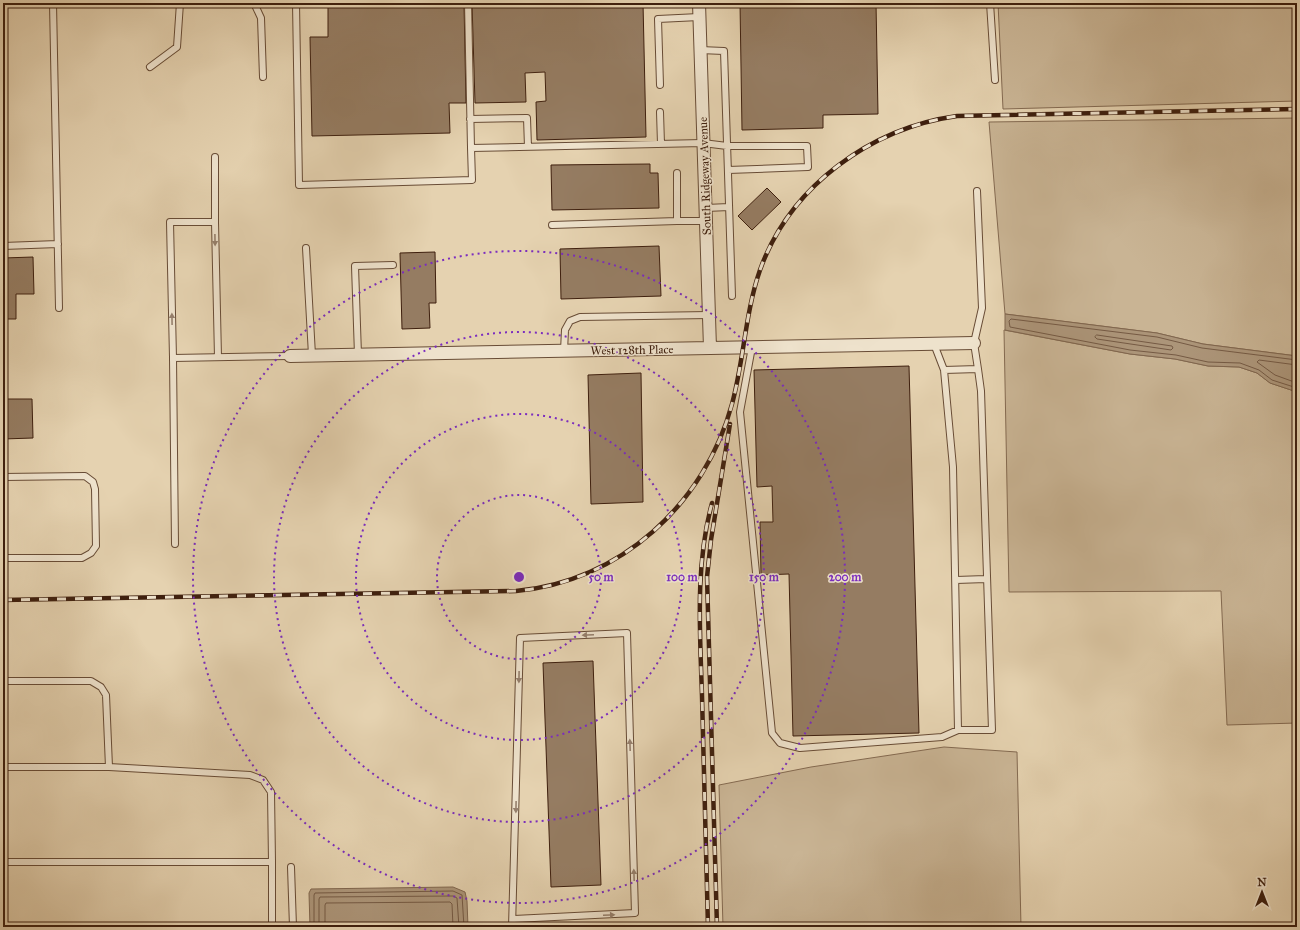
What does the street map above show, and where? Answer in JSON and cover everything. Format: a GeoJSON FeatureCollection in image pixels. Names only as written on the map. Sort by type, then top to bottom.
{"type":"FeatureCollection","features":[{"type":"Feature","properties":{"kind":"street","name":"South Ridgeway Avenue"},"geometry":{"type":"LineString","coordinates":[[699,3],[710,348]]}},
{"type":"Feature","properties":{"kind":"street","name":"West 128th Place"},"geometry":{"type":"LineString","coordinates":[[290,356],[974,343]]}},
{"type":"Feature","properties":{"kind":"lane"},"geometry":{"type":"LineString","coordinates":[[53,3],[59,308]]}},
{"type":"Feature","properties":{"kind":"lane"},"geometry":{"type":"LineString","coordinates":[[150,67],[177,47],[180,3]]}},
{"type":"Feature","properties":{"kind":"lane"},"geometry":{"type":"LineString","coordinates":[[254,3],[261,18],[263,77]]}},
{"type":"Feature","properties":{"kind":"lane"},"geometry":{"type":"LineString","coordinates":[[296,3],[299,185],[472,180],[468,3]]}},
{"type":"Feature","properties":{"kind":"lane"},"geometry":{"type":"LineString","coordinates":[[990,3],[995,80]]}},
{"type":"Feature","properties":{"kind":"lane"},"geometry":{"type":"LineString","coordinates":[[660,85],[658,19],[699,17]]}},
{"type":"Feature","properties":{"kind":"lane"},"geometry":{"type":"LineString","coordinates":[[700,50],[724,51],[732,296]]}},
{"type":"Feature","properties":{"kind":"lane"},"geometry":{"type":"LineString","coordinates":[[660,112],[661,144]]}},
{"type":"Feature","properties":{"kind":"lane"},"geometry":{"type":"LineString","coordinates":[[470,119],[527,118],[528,147]]}},
{"type":"Feature","properties":{"kind":"lane"},"geometry":{"type":"LineString","coordinates":[[471,148],[704,143],[727,146],[807,146],[808,167],[728,170]]}},
{"type":"Feature","properties":{"kind":"lane"},"geometry":{"type":"LineString","coordinates":[[214,157],[214,222],[218,357]]}},
{"type":"Feature","properties":{"kind":"lane"},"geometry":{"type":"LineString","coordinates":[[677,174],[677,221]]}},
{"type":"Feature","properties":{"kind":"lane"},"geometry":{"type":"LineString","coordinates":[[752,347],[740,412],[772,733],[780,743],[800,748],[942,737],[958,730],[992,730],[981,391],[974,343],[982,308],[977,191]]}},
{"type":"Feature","properties":{"kind":"lane"},"geometry":{"type":"LineString","coordinates":[[706,208],[729,207]]}},
{"type":"Feature","properties":{"kind":"lane"},"geometry":{"type":"LineString","coordinates":[[552,225],[706,221]]}},
{"type":"Feature","properties":{"kind":"lane"},"geometry":{"type":"LineString","coordinates":[[175,544],[170,222],[214,222]]}},
{"type":"Feature","properties":{"kind":"lane"},"geometry":{"type":"LineString","coordinates":[[3,246],[58,244]]}},
{"type":"Feature","properties":{"kind":"lane"},"geometry":{"type":"LineString","coordinates":[[306,248],[312,355]]}},
{"type":"Feature","properties":{"kind":"lane"},"geometry":{"type":"LineString","coordinates":[[358,355],[355,266],[393,265]]}},
{"type":"Feature","properties":{"kind":"lane"},"geometry":{"type":"LineString","coordinates":[[564,351],[565,330],[570,321],[580,317],[709,315]]}},
{"type":"Feature","properties":{"kind":"lane"},"geometry":{"type":"LineString","coordinates":[[934,344],[944,370],[953,467],[958,730]]}},
{"type":"Feature","properties":{"kind":"lane"},"geometry":{"type":"LineString","coordinates":[[173,358],[290,356]]}},
{"type":"Feature","properties":{"kind":"lane"},"geometry":{"type":"LineString","coordinates":[[944,370],[978,370]]}},
{"type":"Feature","properties":{"kind":"lane"},"geometry":{"type":"LineString","coordinates":[[3,477],[85,476],[92,482],[95,489],[96,546],[91,553],[82,558],[3,558]]}},
{"type":"Feature","properties":{"kind":"lane"},"geometry":{"type":"LineString","coordinates":[[956,580],[986,579]]}},
{"type":"Feature","properties":{"kind":"lane"},"geometry":{"type":"LineString","coordinates":[[512,927],[514,919],[520,638],[627,633],[635,914],[514,919]]}},
{"type":"Feature","properties":{"kind":"lane"},"geometry":{"type":"LineString","coordinates":[[3,681],[91,681],[101,687],[106,695],[109,767]]}},
{"type":"Feature","properties":{"kind":"lane"},"geometry":{"type":"LineString","coordinates":[[3,767],[109,767],[250,774],[263,780],[271,792],[272,927]]}},
{"type":"Feature","properties":{"kind":"lane"},"geometry":{"type":"LineString","coordinates":[[3,862],[272,862]]}},
{"type":"Feature","properties":{"kind":"lane"},"geometry":{"type":"LineString","coordinates":[[291,867],[293,927]]}},
{"type":"Feature","properties":{"kind":"shaded area"},"geometry":{"type":"Polygon","coordinates":[[[998,3],[1297,3],[1297,101],[1003,109],[998,3]]]}},
{"type":"Feature","properties":{"kind":"shaded area"},"geometry":{"type":"Polygon","coordinates":[[[1297,118],[1297,356],[1203,344],[1157,333],[1005,314],[989,122],[1297,118]]]}},
{"type":"Feature","properties":{"kind":"shaded area"},"geometry":{"type":"Polygon","coordinates":[[[1004,330],[1130,354],[1175,359],[1208,366],[1239,367],[1257,373],[1270,383],[1297,392],[1297,723],[1227,725],[1221,591],[1009,592],[1004,330]]]}},
{"type":"Feature","properties":{"kind":"shaded area"},"geometry":{"type":"Polygon","coordinates":[[[944,747],[1017,752],[1021,927],[723,927],[719,785],[811,767],[944,747]]]}},
{"type":"Feature","properties":{"kind":"water"},"geometry":{"type":"Polygon","coordinates":[[[1005,314],[1157,333],[1203,344],[1297,356],[1297,392],[1270,383],[1257,373],[1239,367],[1208,366],[1175,359],[1130,354],[1005,330],[1005,314]]]}},
{"type":"Feature","properties":{"kind":"water"},"geometry":{"type":"Polygon","coordinates":[[[453,887],[465,892],[467,901],[468,927],[310,927],[309,893],[311,889],[453,887]]]}},
{"type":"Feature","properties":{"kind":"building"},"geometry":{"type":"Polygon","coordinates":[[[328,3],[464,3],[466,103],[449,103],[450,133],[312,136],[310,37],[328,37],[328,3]]]}},
{"type":"Feature","properties":{"kind":"building"},"geometry":{"type":"Polygon","coordinates":[[[472,3],[643,3],[646,137],[537,140],[536,102],[546,101],[545,72],[525,73],[526,102],[475,103],[472,3]]]}},
{"type":"Feature","properties":{"kind":"building"},"geometry":{"type":"Polygon","coordinates":[[[740,3],[876,3],[878,114],[823,115],[823,128],[742,130],[740,3]]]}},
{"type":"Feature","properties":{"kind":"building"},"geometry":{"type":"Polygon","coordinates":[[[650,164],[650,173],[658,173],[659,208],[552,210],[551,165],[650,164]]]}},
{"type":"Feature","properties":{"kind":"building"},"geometry":{"type":"Polygon","coordinates":[[[767,188],[781,202],[752,230],[738,216],[767,188]]]}},
{"type":"Feature","properties":{"kind":"building"},"geometry":{"type":"Polygon","coordinates":[[[659,246],[661,296],[561,299],[560,249],[659,246]]]}},
{"type":"Feature","properties":{"kind":"building"},"geometry":{"type":"Polygon","coordinates":[[[435,252],[436,303],[429,303],[430,328],[402,329],[400,253],[435,252]]]}},
{"type":"Feature","properties":{"kind":"building"},"geometry":{"type":"Polygon","coordinates":[[[33,257],[34,294],[16,294],[16,319],[3,319],[3,258],[33,257]]]}},
{"type":"Feature","properties":{"kind":"building"},"geometry":{"type":"Polygon","coordinates":[[[909,366],[919,733],[793,736],[789,574],[761,575],[760,522],[773,522],[772,486],[757,487],[754,370],[909,366]]]}},
{"type":"Feature","properties":{"kind":"building"},"geometry":{"type":"Polygon","coordinates":[[[641,373],[643,502],[591,504],[588,375],[641,373]]]}},
{"type":"Feature","properties":{"kind":"building"},"geometry":{"type":"Polygon","coordinates":[[[3,399],[32,399],[33,438],[3,439],[3,399]]]}},
{"type":"Feature","properties":{"kind":"building"},"geometry":{"type":"Polygon","coordinates":[[[593,661],[601,885],[551,887],[543,663],[593,661]]]}},
{"type":"Feature","properties":{"kind":"railway"},"geometry":{"type":"LineString","coordinates":[[3,600],[516,591],[554,584],[590,572],[623,554],[653,532],[679,505],[701,474],[719,440],[732,404],[755,286],[760,270],[774,240],[791,212],[813,188],[838,166],[865,148],[894,133],[925,123],[957,116],[1297,109]]}},
{"type":"Feature","properties":{"kind":"railway"},"geometry":{"type":"LineString","coordinates":[[717,927],[707,577],[711,540],[730,424]]}},
{"type":"Feature","properties":{"kind":"railway"},"geometry":{"type":"LineString","coordinates":[[708,927],[700,599],[703,550],[712,503]]}}]}
